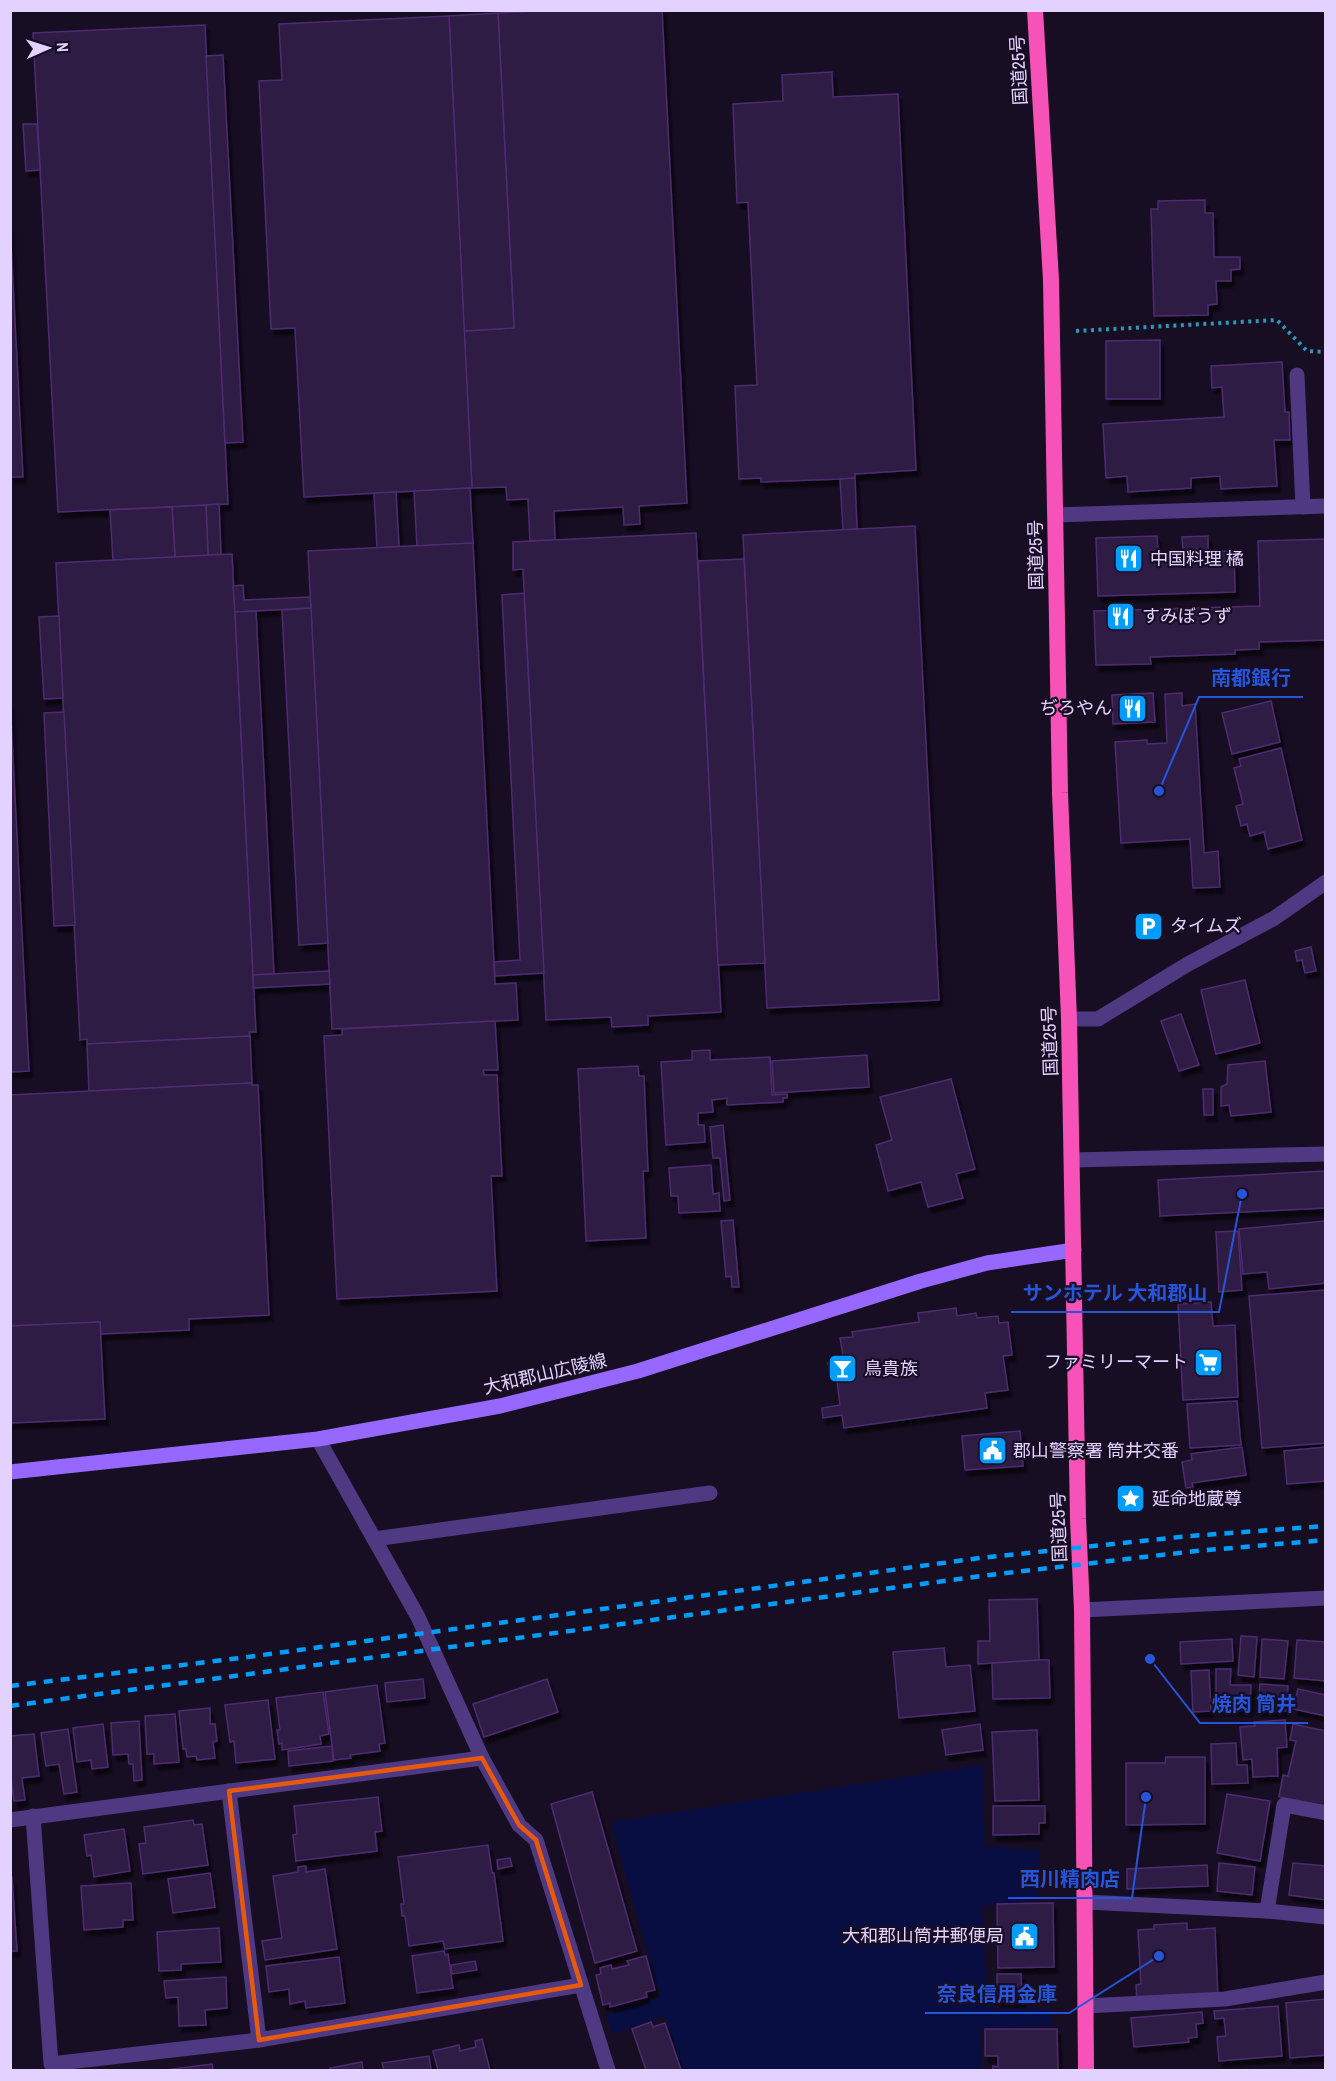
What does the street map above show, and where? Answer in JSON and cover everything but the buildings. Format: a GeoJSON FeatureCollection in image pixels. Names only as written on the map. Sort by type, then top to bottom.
{"type":"FeatureCollection","features":[{"type":"Feature","properties":{"kind":"highway","name":"国道25号"},"geometry":{"type":"LineString","coordinates":[[1035,10],[1051,280],[1060,793],[1069,1019],[1078,1519],[1082,1610],[1086,2070]]}},
{"type":"Feature","properties":{"kind":"main road","name":"大和郡山広陵線"},"geometry":{"type":"LineString","coordinates":[[10,1472],[318,1438],[500,1406],[638,1371],[932,1278],[987,1263],[1074,1250]]}},
{"type":"Feature","properties":{"kind":"street"},"geometry":{"type":"LineString","coordinates":[[1297,375],[1303,507]]}},
{"type":"Feature","properties":{"kind":"street"},"geometry":{"type":"LineString","coordinates":[[1055,515],[1326,506]]}},
{"type":"Feature","properties":{"kind":"street"},"geometry":{"type":"LineString","coordinates":[[1069,1019],[1098,1019],[1188,964],[1272,919],[1326,882]]}},
{"type":"Feature","properties":{"kind":"street"},"geometry":{"type":"LineString","coordinates":[[1072,1160],[1326,1154]]}},
{"type":"Feature","properties":{"kind":"street"},"geometry":{"type":"LineString","coordinates":[[318,1438],[418,1617],[482,1758],[519,1825],[536,1840],[608,2070]]}},
{"type":"Feature","properties":{"kind":"street"},"geometry":{"type":"LineString","coordinates":[[374,1539],[710,1493]]}},
{"type":"Feature","properties":{"kind":"street"},"geometry":{"type":"LineString","coordinates":[[1082,1610],[1326,1598]]}},
{"type":"Feature","properties":{"kind":"street"},"geometry":{"type":"LineString","coordinates":[[10,1820],[482,1758]]}},
{"type":"Feature","properties":{"kind":"street"},"geometry":{"type":"LineString","coordinates":[[229,1791],[259,2040]]}},
{"type":"Feature","properties":{"kind":"street"},"geometry":{"type":"LineString","coordinates":[[1266,1911],[1284,1805],[1326,1813]]}},
{"type":"Feature","properties":{"kind":"street"},"geometry":{"type":"LineString","coordinates":[[33,1816],[51,2064],[259,2040],[581,1985]]}},
{"type":"Feature","properties":{"kind":"street"},"geometry":{"type":"LineString","coordinates":[[1086,1902],[1266,1911],[1326,1917]]}},
{"type":"Feature","properties":{"kind":"street"},"geometry":{"type":"LineString","coordinates":[[1085,2006],[1225,1999],[1326,1982]]}},
{"type":"Feature","properties":{"kind":"path"},"geometry":{"type":"LineString","coordinates":[[1052,333],[1277,320],[1307,351],[1326,352]]}},
{"type":"Feature","properties":{"kind":"highlighted area"},"geometry":{"type":"Polygon","coordinates":[[[482,1758],[519,1825],[536,1840],[581,1985],[259,2040],[229,1791],[482,1758]]]}},
{"type":"Feature","properties":{"kind":"shaded area"},"geometry":{"type":"Polygon","coordinates":[[[983,1765],[985,1846],[1040,1850],[1039,1900],[982,1906],[988,2008],[1052,2009],[1052,2026],[980,2029],[982,2070],[683,2070],[665,2016],[612,2034],[606,2015],[660,1997],[611,1822],[983,1765]]]}},
{"type":"Feature","properties":{"kind":"railway"},"geometry":{"type":"LineString","coordinates":[[10,1686],[240,1658],[980,1558],[1189,1536],[1326,1526]]}},
{"type":"Feature","properties":{"kind":"railway"},"geometry":{"type":"LineString","coordinates":[[10,1706],[981,1576],[1196,1551],[1326,1540]]}},
{"type":"Feature","properties":{"kind":"place","name":"中国料理 橘"},"geometry":{"type":"Point","coordinates":[1129,559]}},
{"type":"Feature","properties":{"kind":"place","name":"すみぼうず"},"geometry":{"type":"Point","coordinates":[1121,616]}},
{"type":"Feature","properties":{"kind":"place","name":"ぢろやん"},"geometry":{"type":"Point","coordinates":[1133,708]}},
{"type":"Feature","properties":{"kind":"place","name":"南都銀行"},"geometry":{"type":"Point","coordinates":[1159,791]}},
{"type":"Feature","properties":{"kind":"place","name":"タイムズ"},"geometry":{"type":"Point","coordinates":[1149,926]}},
{"type":"Feature","properties":{"kind":"place","name":"サンホテル 大和郡山"},"geometry":{"type":"Point","coordinates":[1242,1194]}},
{"type":"Feature","properties":{"kind":"place","name":"ファミリーマート"},"geometry":{"type":"Point","coordinates":[1209,1362]}},
{"type":"Feature","properties":{"kind":"place","name":"鳥貴族"},"geometry":{"type":"Point","coordinates":[843,1369]}},
{"type":"Feature","properties":{"kind":"place","name":"郡山警察署 筒井交番"},"geometry":{"type":"Point","coordinates":[992,1451]}},
{"type":"Feature","properties":{"kind":"place","name":"延命地蔵尊"},"geometry":{"type":"Point","coordinates":[1131,1499]}},
{"type":"Feature","properties":{"kind":"place","name":"焼肉 筒井"},"geometry":{"type":"Point","coordinates":[1150,1659]}},
{"type":"Feature","properties":{"kind":"place","name":"西川精肉店"},"geometry":{"type":"Point","coordinates":[1146,1797]}},
{"type":"Feature","properties":{"kind":"place","name":"大和郡山筒井郵便局"},"geometry":{"type":"Point","coordinates":[1025,1936]}},
{"type":"Feature","properties":{"kind":"place","name":"奈良信用金庫"},"geometry":{"type":"Point","coordinates":[1159,1956]}}]}
